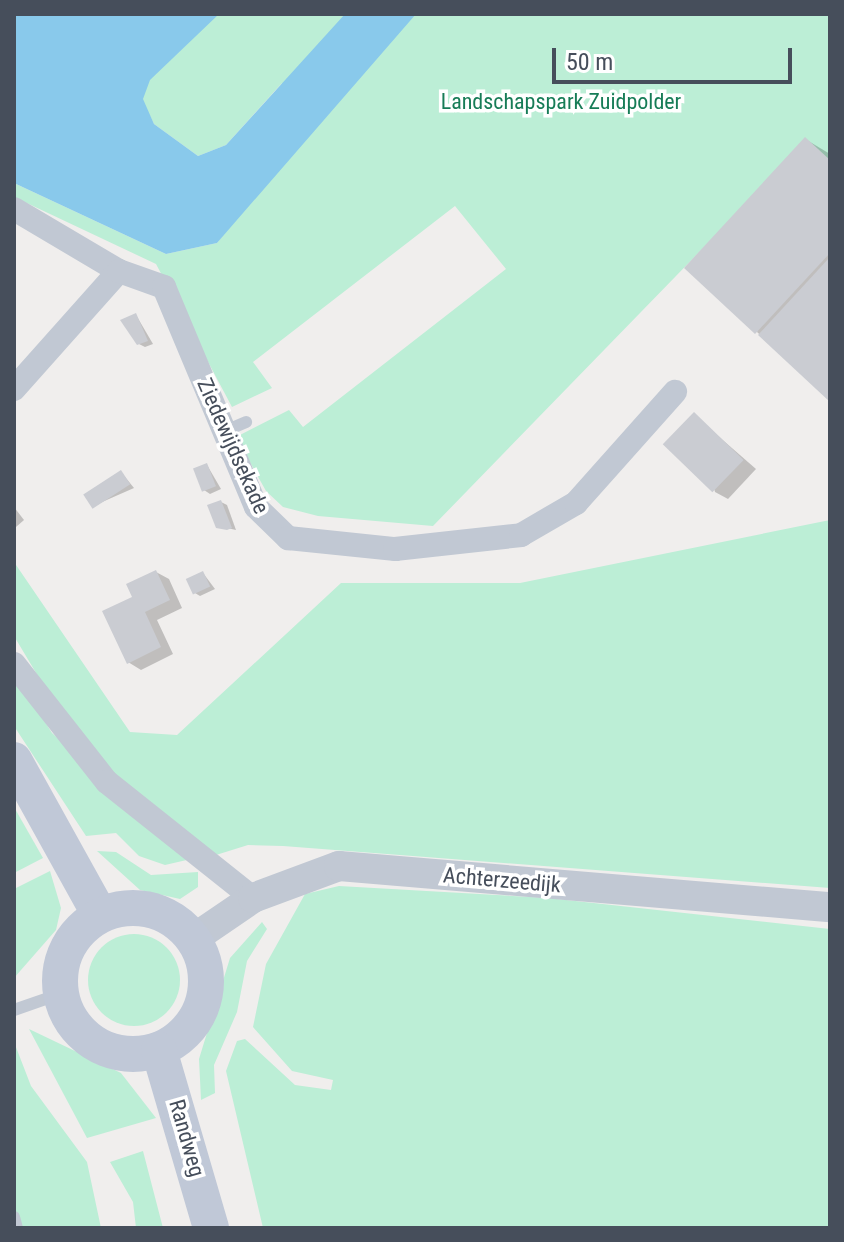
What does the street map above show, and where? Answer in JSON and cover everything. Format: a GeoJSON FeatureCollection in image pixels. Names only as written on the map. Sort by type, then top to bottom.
{"type":"FeatureCollection","features":[{"type":"Feature","properties":{"kind":"main road"},"geometry":{"type":"LineString","coordinates":[[14,760],[100,915]]}},
{"type":"Feature","properties":{"kind":"main road"},"geometry":{"type":"LineString","coordinates":[[141,908],[162,913],[193,939],[203,960],[203,1004],[185,1031],[159,1050],[108,1050],[69,1018],[60,994],[68,948],[100,915],[141,908]]}},
{"type":"Feature","properties":{"kind":"main road","name":"Randweg"},"geometry":{"type":"LineString","coordinates":[[159,1050],[211,1228]]}},
{"type":"Feature","properties":{"kind":"street","name":"Ziedewijdsekade"},"geometry":{"type":"LineString","coordinates":[[14,209],[119,271],[164,287],[236,427],[256,507],[288,538],[395,549],[483,543],[550,523],[576,503],[675,392]]}},
{"type":"Feature","properties":{"kind":"street"},"geometry":{"type":"LineString","coordinates":[[14,389],[119,271]]}},
{"type":"Feature","properties":{"kind":"street"},"geometry":{"type":"LineString","coordinates":[[14,664],[99,773],[253,898]]}},
{"type":"Feature","properties":{"kind":"street","name":"Achterzeedijk"},"geometry":{"type":"LineString","coordinates":[[193,939],[253,898],[339,866],[830,907]]}},
{"type":"Feature","properties":{"kind":"lane"},"geometry":{"type":"LineString","coordinates":[[14,1010],[60,994]]}},
{"type":"Feature","properties":{"kind":"lane"},"geometry":{"type":"LineString","coordinates":[[14,1217],[17,1228]]}},
{"type":"Feature","properties":{"kind":"green space","name":"Landschapspark Zuidpolder"},"geometry":{"type":"Polygon","coordinates":[[[117,14],[830,14],[830,163],[780,169],[433,526],[318,516],[283,507],[266,491],[236,437],[289,410],[303,427],[506,269],[455,206],[253,362],[272,388],[232,407],[156,264],[14,197],[14,183],[166,254],[217,243],[240,213],[282,83],[226,145],[198,156],[154,124],[142,100],[149,80],[187,44],[117,14]]]}},
{"type":"Feature","properties":{"kind":"green space"},"geometry":{"type":"Polygon","coordinates":[[[830,520],[830,888],[283,846],[248,845],[216,855],[111,771],[57,708],[14,636],[14,562],[130,732],[177,735],[341,583],[520,583],[830,520]]]}},
{"type":"Feature","properties":{"kind":"green space"},"geometry":{"type":"Polygon","coordinates":[[[14,673],[52,733],[191,859],[165,865],[139,856],[116,833],[86,836],[14,726],[14,673]]]}},
{"type":"Feature","properties":{"kind":"green space"},"geometry":{"type":"Polygon","coordinates":[[[14,807],[43,858],[14,873],[14,807]]]}},
{"type":"Feature","properties":{"kind":"green space"},"geometry":{"type":"Polygon","coordinates":[[[97,851],[116,852],[151,875],[198,872],[198,887],[180,899],[140,890],[97,851]]]}},
{"type":"Feature","properties":{"kind":"green space"},"geometry":{"type":"Polygon","coordinates":[[[50,871],[61,908],[56,930],[14,978],[14,889],[50,871]]]}},
{"type":"Feature","properties":{"kind":"green space"},"geometry":{"type":"Polygon","coordinates":[[[339,886],[548,898],[830,929],[830,1228],[263,1228],[226,1071],[237,1041],[245,1039],[295,1085],[331,1090],[333,1080],[292,1071],[253,1027],[266,964],[305,894],[339,886]]]}},
{"type":"Feature","properties":{"kind":"green space"},"geometry":{"type":"Polygon","coordinates":[[[262,922],[267,929],[247,961],[237,1012],[214,1065],[215,1093],[201,1100],[199,1059],[230,958],[262,922]]]}},
{"type":"Feature","properties":{"kind":"green space"},"geometry":{"type":"Polygon","coordinates":[[[134,934],[152,937],[167,947],[177,962],[180,980],[177,998],[167,1013],[152,1023],[134,1026],[116,1023],[101,1013],[91,998],[88,980],[91,962],[101,947],[116,937],[134,934]]]}},
{"type":"Feature","properties":{"kind":"green space"},"geometry":{"type":"Polygon","coordinates":[[[29,1029],[121,1073],[156,1118],[87,1138],[29,1029]]]}},
{"type":"Feature","properties":{"kind":"green space"},"geometry":{"type":"Polygon","coordinates":[[[14,1042],[31,1086],[87,1162],[101,1228],[14,1228],[14,1042]]]}},
{"type":"Feature","properties":{"kind":"green space"},"geometry":{"type":"Polygon","coordinates":[[[143,1151],[163,1228],[136,1228],[133,1202],[110,1162],[143,1151]]]}},
{"type":"Feature","properties":{"kind":"water"},"geometry":{"type":"Polygon","coordinates":[[[14,14],[219,14],[150,80],[143,99],[154,124],[198,156],[226,145],[345,14],[416,14],[217,243],[166,254],[14,183],[14,14]]]}},
{"type":"Feature","properties":{"kind":"building"},"geometry":{"type":"Polygon","coordinates":[[[805,137],[830,160],[830,253],[755,334],[684,268],[805,137]]]}},
{"type":"Feature","properties":{"kind":"building"},"geometry":{"type":"Polygon","coordinates":[[[830,257],[830,402],[758,335],[830,257]]]}},
{"type":"Feature","properties":{"kind":"building"},"geometry":{"type":"Polygon","coordinates":[[[136,313],[148,341],[137,345],[120,320],[136,313]]]}},
{"type":"Feature","properties":{"kind":"building"},"geometry":{"type":"Polygon","coordinates":[[[694,412],[744,460],[712,492],[663,444],[694,412]]]}},
{"type":"Feature","properties":{"kind":"building"},"geometry":{"type":"Polygon","coordinates":[[[207,463],[216,486],[202,492],[193,468],[207,463]]]}},
{"type":"Feature","properties":{"kind":"building"},"geometry":{"type":"Polygon","coordinates":[[[121,470],[130,484],[93,509],[83,495],[121,470]]]}},
{"type":"Feature","properties":{"kind":"building"},"geometry":{"type":"Polygon","coordinates":[[[221,500],[232,528],[227,530],[216,528],[207,505],[221,500]]]}},
{"type":"Feature","properties":{"kind":"building"},"geometry":{"type":"Polygon","coordinates":[[[156,570],[170,600],[145,612],[161,647],[127,664],[102,611],[132,597],[126,584],[156,570]]]}},
{"type":"Feature","properties":{"kind":"building"},"geometry":{"type":"Polygon","coordinates":[[[203,571],[210,586],[193,594],[186,579],[203,571]]]}}]}
